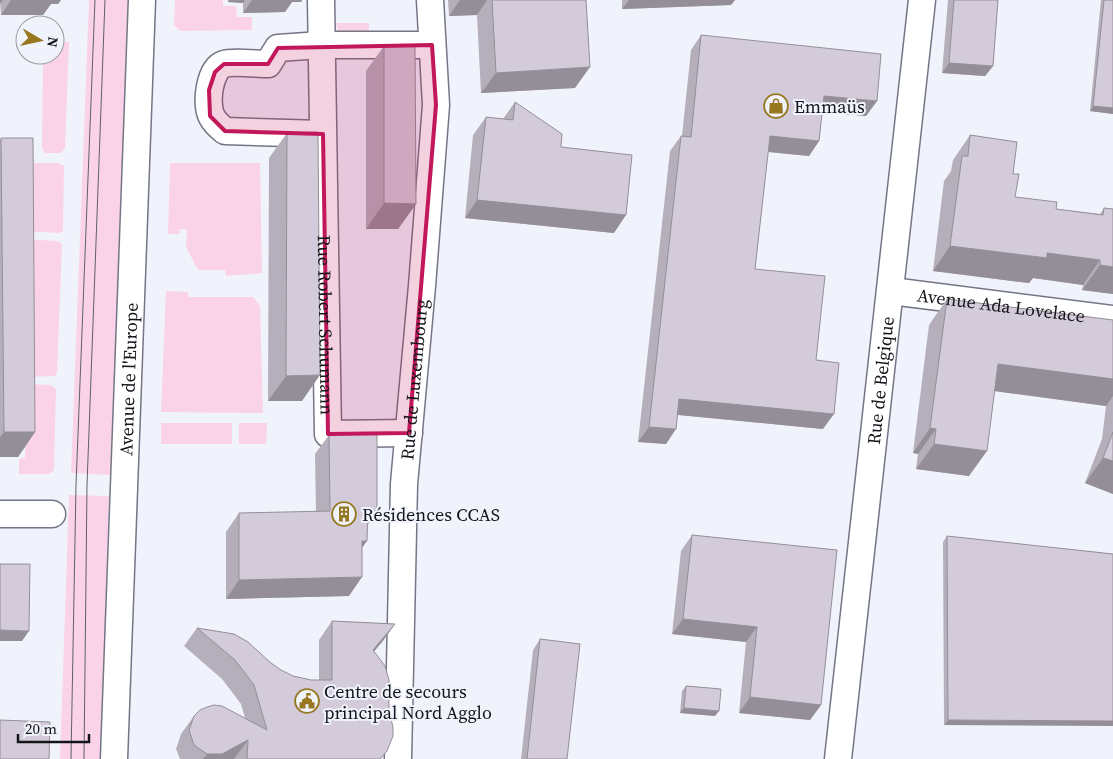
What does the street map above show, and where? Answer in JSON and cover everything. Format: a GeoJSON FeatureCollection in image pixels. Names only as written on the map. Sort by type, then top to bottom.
{"type":"FeatureCollection","features":[{"type":"Feature","properties":{"kind":"street","name":"Avenue de l'Europe"},"geometry":{"type":"LineString","coordinates":[[114,759],[142,0]]}},
{"type":"Feature","properties":{"kind":"street","name":"Rue Robert Schumann"},"geometry":{"type":"LineString","coordinates":[[321,0],[328,434],[409,433]]}},
{"type":"Feature","properties":{"kind":"street","name":"Rue de Luxembourg"},"geometry":{"type":"LineString","coordinates":[[398,759],[404,484],[436,106],[430,0]]}},
{"type":"Feature","properties":{"kind":"street","name":"Rue de Belgique"},"geometry":{"type":"LineString","coordinates":[[838,759],[922,0]]}},
{"type":"Feature","properties":{"kind":"street"},"geometry":{"type":"LineString","coordinates":[[323,134],[225,131],[210,116],[209,90],[214,72],[224,64],[268,64],[278,48],[322,45],[432,44]]}},
{"type":"Feature","properties":{"kind":"street","name":"Avenue Ada Lovelace"},"geometry":{"type":"LineString","coordinates":[[891,291],[1113,319]]}},
{"type":"Feature","properties":{"kind":"street"},"geometry":{"type":"LineString","coordinates":[[0,514],[52,514]]}},
{"type":"Feature","properties":{"kind":"highlighted area"},"geometry":{"type":"Polygon","coordinates":[[[432,45],[436,105],[409,433],[328,434],[323,134],[225,131],[210,116],[209,90],[215,72],[224,64],[268,64],[278,48],[432,45]]]}},
{"type":"Feature","properties":{"kind":"shaded area"},"geometry":{"type":"Polygon","coordinates":[[[89,0],[129,0],[111,475],[71,473],[89,0]]]}},
{"type":"Feature","properties":{"kind":"shaded area"},"geometry":{"type":"Polygon","coordinates":[[[175,0],[223,0],[223,6],[236,6],[237,17],[252,17],[252,30],[180,31],[174,25],[175,0]]]}},
{"type":"Feature","properties":{"kind":"shaded area"},"geometry":{"type":"Polygon","coordinates":[[[336,23],[369,23],[369,30],[364,37],[338,32],[336,23]]]}},
{"type":"Feature","properties":{"kind":"shaded area"},"geometry":{"type":"Polygon","coordinates":[[[65,42],[69,42],[65,148],[61,153],[45,153],[42,148],[43,65],[65,65],[65,42]]]}},
{"type":"Feature","properties":{"kind":"shaded area"},"geometry":{"type":"Polygon","coordinates":[[[23,163],[58,163],[64,166],[63,231],[59,233],[23,231],[23,163]]]}},
{"type":"Feature","properties":{"kind":"shaded area"},"geometry":{"type":"Polygon","coordinates":[[[170,163],[260,163],[262,273],[226,276],[225,270],[198,270],[186,247],[187,229],[180,229],[179,234],[168,234],[170,163]]]}},
{"type":"Feature","properties":{"kind":"shaded area"},"geometry":{"type":"Polygon","coordinates":[[[24,239],[57,241],[62,244],[57,372],[55,376],[24,377],[24,239]]]}},
{"type":"Feature","properties":{"kind":"shaded area"},"geometry":{"type":"Polygon","coordinates":[[[166,291],[188,292],[189,297],[253,297],[260,306],[263,413],[161,412],[166,291]]]}},
{"type":"Feature","properties":{"kind":"shaded area"},"geometry":{"type":"Polygon","coordinates":[[[26,384],[51,385],[56,389],[54,470],[49,474],[19,474],[19,459],[25,458],[26,384]]]}},
{"type":"Feature","properties":{"kind":"shaded area"},"geometry":{"type":"Polygon","coordinates":[[[161,423],[232,423],[232,444],[161,444],[161,423]]]}},
{"type":"Feature","properties":{"kind":"shaded area"},"geometry":{"type":"Polygon","coordinates":[[[239,423],[267,423],[266,444],[239,444],[239,423]]]}},
{"type":"Feature","properties":{"kind":"shaded area"},"geometry":{"type":"Polygon","coordinates":[[[69,495],[109,496],[101,759],[60,759],[69,495]]]}},
{"type":"Feature","properties":{"kind":"building"},"geometry":{"type":"Polygon","coordinates":[[[492,0],[586,0],[590,67],[496,73],[492,0]]]}},
{"type":"Feature","properties":{"kind":"building"},"geometry":{"type":"Polygon","coordinates":[[[954,0],[998,0],[993,66],[949,63],[954,0]]]}},
{"type":"Feature","properties":{"kind":"building"},"geometry":{"type":"Polygon","coordinates":[[[1104,0],[1113,0],[1113,108],[1093,106],[1104,0]]]}},
{"type":"Feature","properties":{"kind":"building"},"geometry":{"type":"Polygon","coordinates":[[[701,35],[881,54],[877,101],[824,96],[819,141],[770,136],[755,269],[825,276],[816,360],[839,363],[834,414],[679,399],[676,429],[649,427],[681,136],[691,137],[701,35]]]}},
{"type":"Feature","properties":{"kind":"building"},"geometry":{"type":"Polygon","coordinates":[[[415,45],[416,204],[384,203],[384,46],[415,45]]]}},
{"type":"Feature","properties":{"kind":"building"},"geometry":{"type":"Polygon","coordinates":[[[515,102],[562,134],[561,147],[632,155],[626,215],[477,200],[486,117],[513,120],[515,102]]]}},
{"type":"Feature","properties":{"kind":"building"},"geometry":{"type":"Polygon","coordinates":[[[318,132],[320,375],[286,376],[287,133],[318,132]]]}},
{"type":"Feature","properties":{"kind":"building"},"geometry":{"type":"Polygon","coordinates":[[[970,135],[1017,142],[1013,174],[1019,174],[1015,197],[1057,202],[1056,209],[1103,215],[1104,208],[1113,209],[1113,267],[1100,265],[1100,260],[1047,253],[1047,258],[950,246],[962,156],[968,156],[970,135]]]}},
{"type":"Feature","properties":{"kind":"building"},"geometry":{"type":"Polygon","coordinates":[[[1,138],[33,138],[35,432],[4,432],[1,138]]]}},
{"type":"Feature","properties":{"kind":"building"},"geometry":{"type":"Polygon","coordinates":[[[947,299],[1113,320],[1113,379],[998,364],[987,451],[934,444],[936,429],[930,428],[947,299]]]}},
{"type":"Feature","properties":{"kind":"building"},"geometry":{"type":"Polygon","coordinates":[[[1113,432],[1113,461],[1103,458],[1113,432]]]}},
{"type":"Feature","properties":{"kind":"building","name":"Résidences CCAS"},"geometry":{"type":"Polygon","coordinates":[[[377,434],[377,511],[368,511],[367,541],[362,541],[362,577],[239,580],[239,513],[330,511],[329,435],[377,434]]]}},
{"type":"Feature","properties":{"kind":"building"},"geometry":{"type":"Polygon","coordinates":[[[692,535],[837,550],[821,705],[750,697],[757,627],[683,619],[692,535]]]}},
{"type":"Feature","properties":{"kind":"building"},"geometry":{"type":"Polygon","coordinates":[[[947,536],[1113,554],[1113,721],[948,720],[947,536]]]}},
{"type":"Feature","properties":{"kind":"building"},"geometry":{"type":"Polygon","coordinates":[[[0,564],[30,564],[29,631],[0,630],[0,564]]]}},
{"type":"Feature","properties":{"kind":"building"},"geometry":{"type":"Polygon","coordinates":[[[332,621],[395,624],[373,650],[385,666],[389,680],[389,708],[393,728],[393,736],[387,751],[380,759],[247,759],[248,740],[222,754],[207,754],[194,745],[189,730],[194,716],[200,710],[214,705],[222,706],[267,730],[254,685],[235,660],[197,628],[234,634],[248,642],[271,663],[293,676],[311,680],[332,680],[332,621]]]}},
{"type":"Feature","properties":{"kind":"building"},"geometry":{"type":"Polygon","coordinates":[[[540,639],[580,644],[567,759],[527,759],[540,639]]]}},
{"type":"Feature","properties":{"kind":"building"},"geometry":{"type":"Polygon","coordinates":[[[686,686],[721,689],[719,711],[684,708],[686,686]]]}},
{"type":"Feature","properties":{"kind":"building"},"geometry":{"type":"Polygon","coordinates":[[[0,720],[50,722],[49,759],[0,759],[0,720]]]}},
{"type":"Feature","properties":{"kind":"tram line"},"geometry":{"type":"LineString","coordinates":[[71,759],[76,485],[95,0]]}},
{"type":"Feature","properties":{"kind":"tram line"},"geometry":{"type":"LineString","coordinates":[[84,759],[87,485],[105,0]]}},
{"type":"Feature","properties":{"kind":"place","name":"Emmaüs"},"geometry":{"type":"Point","coordinates":[776,106]}},
{"type":"Feature","properties":{"kind":"place","name":"Résidences CCAS"},"geometry":{"type":"Point","coordinates":[344,514]}},
{"type":"Feature","properties":{"kind":"place","name":"Centre de secours principal Nord Agglo"},"geometry":{"type":"Point","coordinates":[307,701]}}]}
